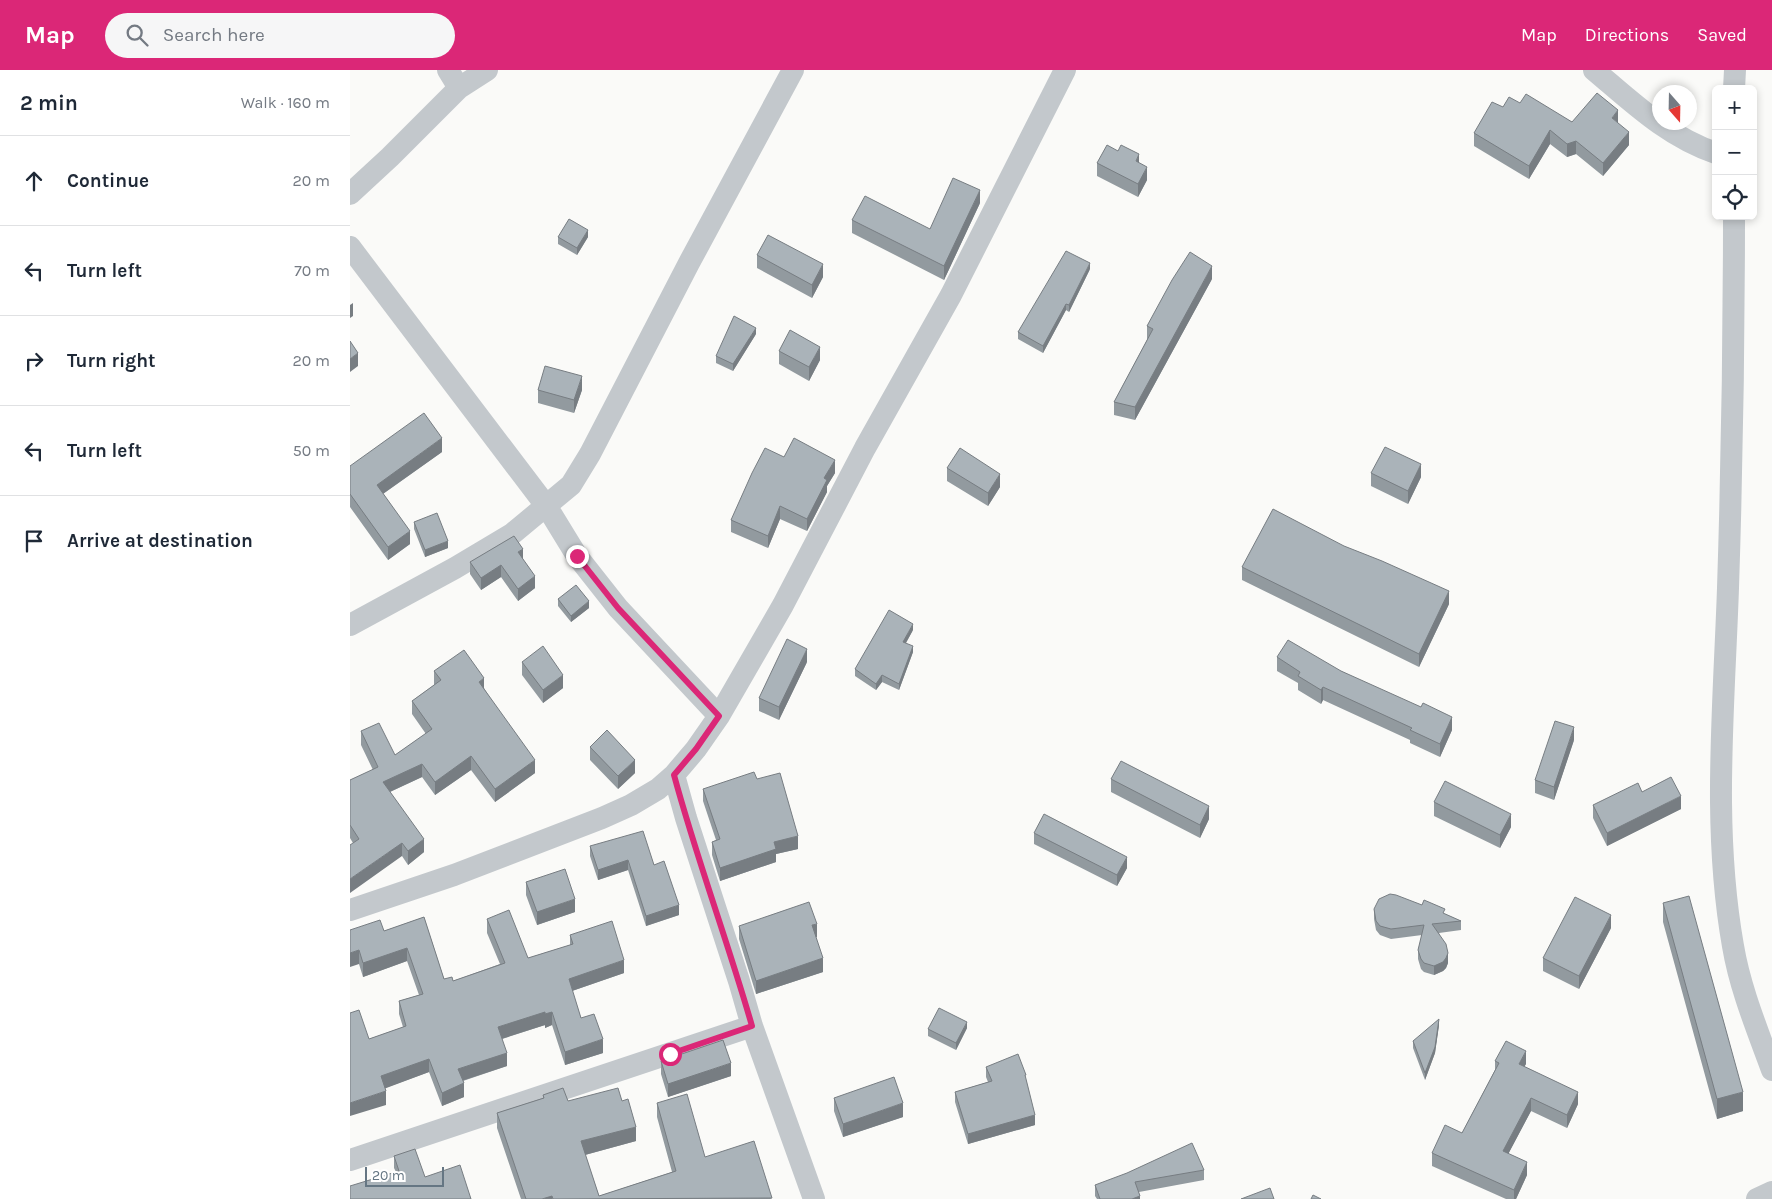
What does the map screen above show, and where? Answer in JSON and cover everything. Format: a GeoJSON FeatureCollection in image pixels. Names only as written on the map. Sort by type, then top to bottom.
{"type":"FeatureCollection","features":[{"type":"Feature","properties":{"kind":"street"},"geometry":{"type":"LineString","coordinates":[[350,194],[390,157],[454,79],[487,70]]}},
{"type":"Feature","properties":{"kind":"street"},"geometry":{"type":"LineString","coordinates":[[350,625],[512,534],[571,485],[579,474],[689,263],[793,70]]}},
{"type":"Feature","properties":{"kind":"street"},"geometry":{"type":"LineString","coordinates":[[350,910],[454,875],[602,818],[631,805],[658,789],[674,775],[696,749],[719,716],[783,605],[865,448],[951,295],[1065,70]]}},
{"type":"Feature","properties":{"kind":"street"},"geometry":{"type":"LineString","coordinates":[[1594,70],[1649,116],[1673,133],[1712,152]]}},
{"type":"Feature","properties":{"kind":"street"},"geometry":{"type":"LineString","coordinates":[[1734,85],[1735,70]]}},
{"type":"Feature","properties":{"kind":"street"},"geometry":{"type":"LineString","coordinates":[[1734,220],[1730,518],[1721,830],[1724,875],[1733,946],[1741,982],[1772,1070]]}},
{"type":"Feature","properties":{"kind":"street"},"geometry":{"type":"LineString","coordinates":[[350,247],[547,506],[577,556],[618,608],[719,716]]}},
{"type":"Feature","properties":{"kind":"street"},"geometry":{"type":"LineString","coordinates":[[674,775],[752,1026],[814,1199]]}},
{"type":"Feature","properties":{"kind":"street"},"geometry":{"type":"LineString","coordinates":[[350,1160],[752,1026]]}},
{"type":"Feature","properties":{"kind":"street"},"geometry":{"type":"LineString","coordinates":[[1757,1199],[1772,1192]]}},
{"type":"Feature","properties":{"kind":"building"},"geometry":{"type":"Polygon","coordinates":[[[1597,93],[1618,110],[1612,118],[1629,132],[1603,163],[1576,141],[1567,144],[1550,130],[1529,166],[1474,133],[1492,102],[1503,107],[1509,97],[1520,103],[1526,94],[1572,122],[1597,93]]]}},
{"type":"Feature","properties":{"kind":"building"},"geometry":{"type":"Polygon","coordinates":[[[1107,145],[1118,151],[1121,145],[1139,154],[1136,161],[1147,167],[1138,184],[1097,163],[1107,145]]]}},
{"type":"Feature","properties":{"kind":"building"},"geometry":{"type":"Polygon","coordinates":[[[953,178],[980,190],[944,266],[852,220],[865,196],[930,229],[953,178]]]}},
{"type":"Feature","properties":{"kind":"building"},"geometry":{"type":"Polygon","coordinates":[[[569,219],[588,230],[577,248],[558,237],[569,219]]]}},
{"type":"Feature","properties":{"kind":"building"},"geometry":{"type":"Polygon","coordinates":[[[768,235],[823,264],[812,285],[757,255],[768,235]]]}},
{"type":"Feature","properties":{"kind":"building"},"geometry":{"type":"Polygon","coordinates":[[[1066,251],[1090,263],[1069,305],[1066,304],[1043,346],[1018,332],[1066,251]]]}},
{"type":"Feature","properties":{"kind":"building"},"geometry":{"type":"Polygon","coordinates":[[[1190,252],[1212,266],[1135,407],[1114,402],[1153,329],[1147,326],[1190,252]]]}},
{"type":"Feature","properties":{"kind":"building"},"geometry":{"type":"Polygon","coordinates":[[[734,316],[756,328],[733,364],[716,356],[734,316]]]}},
{"type":"Feature","properties":{"kind":"building"},"geometry":{"type":"Polygon","coordinates":[[[790,330],[820,347],[809,367],[779,351],[790,330]]]}},
{"type":"Feature","properties":{"kind":"building"},"geometry":{"type":"Polygon","coordinates":[[[350,341],[358,353],[350,359],[350,341]]]}},
{"type":"Feature","properties":{"kind":"building"},"geometry":{"type":"Polygon","coordinates":[[[545,366],[582,376],[574,400],[538,390],[545,366]]]}},
{"type":"Feature","properties":{"kind":"building"},"geometry":{"type":"Polygon","coordinates":[[[424,413],[442,438],[377,485],[410,531],[388,547],[350,494],[350,466],[424,413]]]}},
{"type":"Feature","properties":{"kind":"building"},"geometry":{"type":"Polygon","coordinates":[[[794,438],[835,460],[824,478],[827,480],[807,519],[780,506],[768,536],[731,520],[765,448],[784,457],[794,438]]]}},
{"type":"Feature","properties":{"kind":"building"},"geometry":{"type":"Polygon","coordinates":[[[1385,447],[1421,464],[1408,491],[1371,473],[1385,447]]]}},
{"type":"Feature","properties":{"kind":"building"},"geometry":{"type":"Polygon","coordinates":[[[960,448],[1000,474],[988,493],[947,468],[960,448]]]}},
{"type":"Feature","properties":{"kind":"building"},"geometry":{"type":"Polygon","coordinates":[[[1273,509],[1344,546],[1449,591],[1419,654],[1242,567],[1273,509]]]}},
{"type":"Feature","properties":{"kind":"building"},"geometry":{"type":"Polygon","coordinates":[[[437,513],[448,541],[425,550],[414,522],[437,513]]]}},
{"type":"Feature","properties":{"kind":"building"},"geometry":{"type":"Polygon","coordinates":[[[514,536],[523,549],[518,552],[535,576],[518,589],[501,565],[481,578],[470,562],[514,536]]]}},
{"type":"Feature","properties":{"kind":"building"},"geometry":{"type":"Polygon","coordinates":[[[576,585],[589,601],[571,616],[558,599],[576,585]]]}},
{"type":"Feature","properties":{"kind":"building"},"geometry":{"type":"Polygon","coordinates":[[[889,610],[913,624],[903,642],[913,646],[899,684],[882,675],[876,684],[855,669],[889,610]]]}},
{"type":"Feature","properties":{"kind":"building"},"geometry":{"type":"Polygon","coordinates":[[[787,639],[807,649],[779,707],[759,698],[787,639]]]}},
{"type":"Feature","properties":{"kind":"building"},"geometry":{"type":"Polygon","coordinates":[[[1288,640],[1341,671],[1421,707],[1423,703],[1452,717],[1440,744],[1410,730],[1412,728],[1323,687],[1321,690],[1298,676],[1300,672],[1277,657],[1288,640]]]}},
{"type":"Feature","properties":{"kind":"building"},"geometry":{"type":"Polygon","coordinates":[[[543,646],[563,675],[543,690],[522,662],[543,646]]]}},
{"type":"Feature","properties":{"kind":"building"},"geometry":{"type":"Polygon","coordinates":[[[464,650],[484,678],[479,682],[535,760],[495,789],[471,756],[435,782],[422,764],[383,782],[424,839],[408,851],[402,843],[350,879],[350,845],[359,839],[350,825],[350,780],[378,767],[361,731],[379,723],[395,755],[432,729],[412,701],[441,680],[434,671],[464,650]]]}},
{"type":"Feature","properties":{"kind":"building"},"geometry":{"type":"Polygon","coordinates":[[[1555,721],[1574,727],[1554,787],[1535,780],[1555,721]]]}},
{"type":"Feature","properties":{"kind":"building"},"geometry":{"type":"Polygon","coordinates":[[[607,730],[635,760],[618,776],[590,747],[607,730]]]}},
{"type":"Feature","properties":{"kind":"building"},"geometry":{"type":"Polygon","coordinates":[[[1121,761],[1209,806],[1200,825],[1111,779],[1121,761]]]}},
{"type":"Feature","properties":{"kind":"building"},"geometry":{"type":"Polygon","coordinates":[[[754,772],[757,779],[780,773],[798,836],[774,842],[776,849],[720,868],[712,842],[720,839],[703,789],[754,772]]]}},
{"type":"Feature","properties":{"kind":"building"},"geometry":{"type":"Polygon","coordinates":[[[1671,777],[1681,796],[1607,833],[1593,805],[1638,783],[1642,792],[1671,777]]]}},
{"type":"Feature","properties":{"kind":"building"},"geometry":{"type":"Polygon","coordinates":[[[1445,781],[1511,814],[1500,835],[1434,802],[1445,781]]]}},
{"type":"Feature","properties":{"kind":"building"},"geometry":{"type":"Polygon","coordinates":[[[1044,814],[1127,857],[1117,875],[1034,833],[1044,814]]]}},
{"type":"Feature","properties":{"kind":"building"},"geometry":{"type":"Polygon","coordinates":[[[643,831],[654,865],[664,861],[679,905],[646,916],[628,860],[598,870],[590,846],[643,831]]]}},
{"type":"Feature","properties":{"kind":"building"},"geometry":{"type":"Polygon","coordinates":[[[565,869],[575,899],[537,912],[526,882],[565,869]]]}},
{"type":"Feature","properties":{"kind":"building"},"geometry":{"type":"Polygon","coordinates":[[[1390,894],[1422,905],[1424,900],[1445,909],[1443,913],[1461,921],[1432,924],[1446,944],[1448,953],[1443,962],[1434,966],[1424,963],[1421,959],[1418,950],[1424,925],[1391,929],[1380,926],[1376,921],[1374,909],[1379,899],[1390,894]]]}},
{"type":"Feature","properties":{"kind":"building"},"geometry":{"type":"Polygon","coordinates":[[[1689,896],[1743,1092],[1717,1099],[1663,903],[1689,896]]]}},
{"type":"Feature","properties":{"kind":"building"},"geometry":{"type":"Polygon","coordinates":[[[1575,897],[1611,915],[1579,976],[1543,958],[1575,897]]]}},
{"type":"Feature","properties":{"kind":"building"},"geometry":{"type":"Polygon","coordinates":[[[809,902],[817,924],[812,925],[823,958],[756,981],[739,926],[809,902]]]}},
{"type":"Feature","properties":{"kind":"building"},"geometry":{"type":"Polygon","coordinates":[[[509,910],[528,958],[573,944],[570,935],[612,921],[624,960],[569,979],[581,1018],[594,1014],[603,1039],[565,1052],[552,1012],[545,1014],[545,1012],[498,1027],[507,1053],[458,1069],[464,1083],[442,1093],[429,1059],[381,1076],[386,1091],[350,1103],[350,1013],[359,1010],[369,1039],[406,1026],[399,1001],[423,994],[407,948],[363,963],[359,950],[350,953],[350,930],[380,920],[384,931],[424,917],[444,979],[452,977],[453,981],[505,963],[487,919],[509,910]]]}},
{"type":"Feature","properties":{"kind":"building"},"geometry":{"type":"Polygon","coordinates":[[[939,1008],[967,1022],[956,1043],[928,1029],[939,1008]]]}},
{"type":"Feature","properties":{"kind":"building"},"geometry":{"type":"Polygon","coordinates":[[[1439,1019],[1435,1047],[1425,1073],[1413,1041],[1439,1019]]]}},
{"type":"Feature","properties":{"kind":"building"},"geometry":{"type":"Polygon","coordinates":[[[723,1040],[731,1063],[668,1084],[661,1061],[723,1040]]]}},
{"type":"Feature","properties":{"kind":"building"},"geometry":{"type":"Polygon","coordinates":[[[1506,1041],[1526,1051],[1519,1064],[1578,1092],[1567,1115],[1531,1098],[1503,1151],[1527,1162],[1514,1190],[1432,1153],[1445,1125],[1462,1133],[1499,1063],[1495,1061],[1506,1041]]]}},
{"type":"Feature","properties":{"kind":"building"},"geometry":{"type":"Polygon","coordinates":[[[1018,1054],[1026,1075],[1035,1115],[968,1134],[955,1092],[992,1081],[986,1067],[1018,1054]]]}},
{"type":"Feature","properties":{"kind":"building"},"geometry":{"type":"Polygon","coordinates":[[[894,1077],[903,1103],[843,1124],[834,1098],[894,1077]]]}},
{"type":"Feature","properties":{"kind":"building"},"geometry":{"type":"Polygon","coordinates":[[[563,1088],[568,1101],[618,1088],[622,1101],[628,1099],[636,1127],[581,1141],[599,1196],[676,1171],[657,1103],[687,1094],[705,1157],[754,1141],[772,1198],[553,1199],[552,1196],[542,1199],[526,1199],[497,1113],[544,1098],[543,1095],[563,1088]]]}},
{"type":"Feature","properties":{"kind":"building"},"geometry":{"type":"Polygon","coordinates":[[[1192,1143],[1204,1170],[1135,1182],[1140,1196],[1132,1199],[1100,1199],[1095,1185],[1127,1173],[1192,1143]]]}},
{"type":"Feature","properties":{"kind":"building"},"geometry":{"type":"Polygon","coordinates":[[[415,1149],[425,1177],[460,1165],[471,1199],[350,1199],[350,1186],[399,1171],[394,1156],[415,1149]]]}},
{"type":"Feature","properties":{"kind":"building"},"geometry":{"type":"Polygon","coordinates":[[[1270,1188],[1274,1199],[1241,1199],[1270,1188]]]}},
{"type":"Feature","properties":{"kind":"building"},"geometry":{"type":"Polygon","coordinates":[[[1313,1195],[1321,1199],[1311,1199],[1313,1195]]]}},
{"type":"Feature","properties":{"kind":"route"},"geometry":{"type":"LineString","coordinates":[[577,556],[618,608],[719,716],[696,749],[674,775],[752,1026],[670,1054]]}}]}
